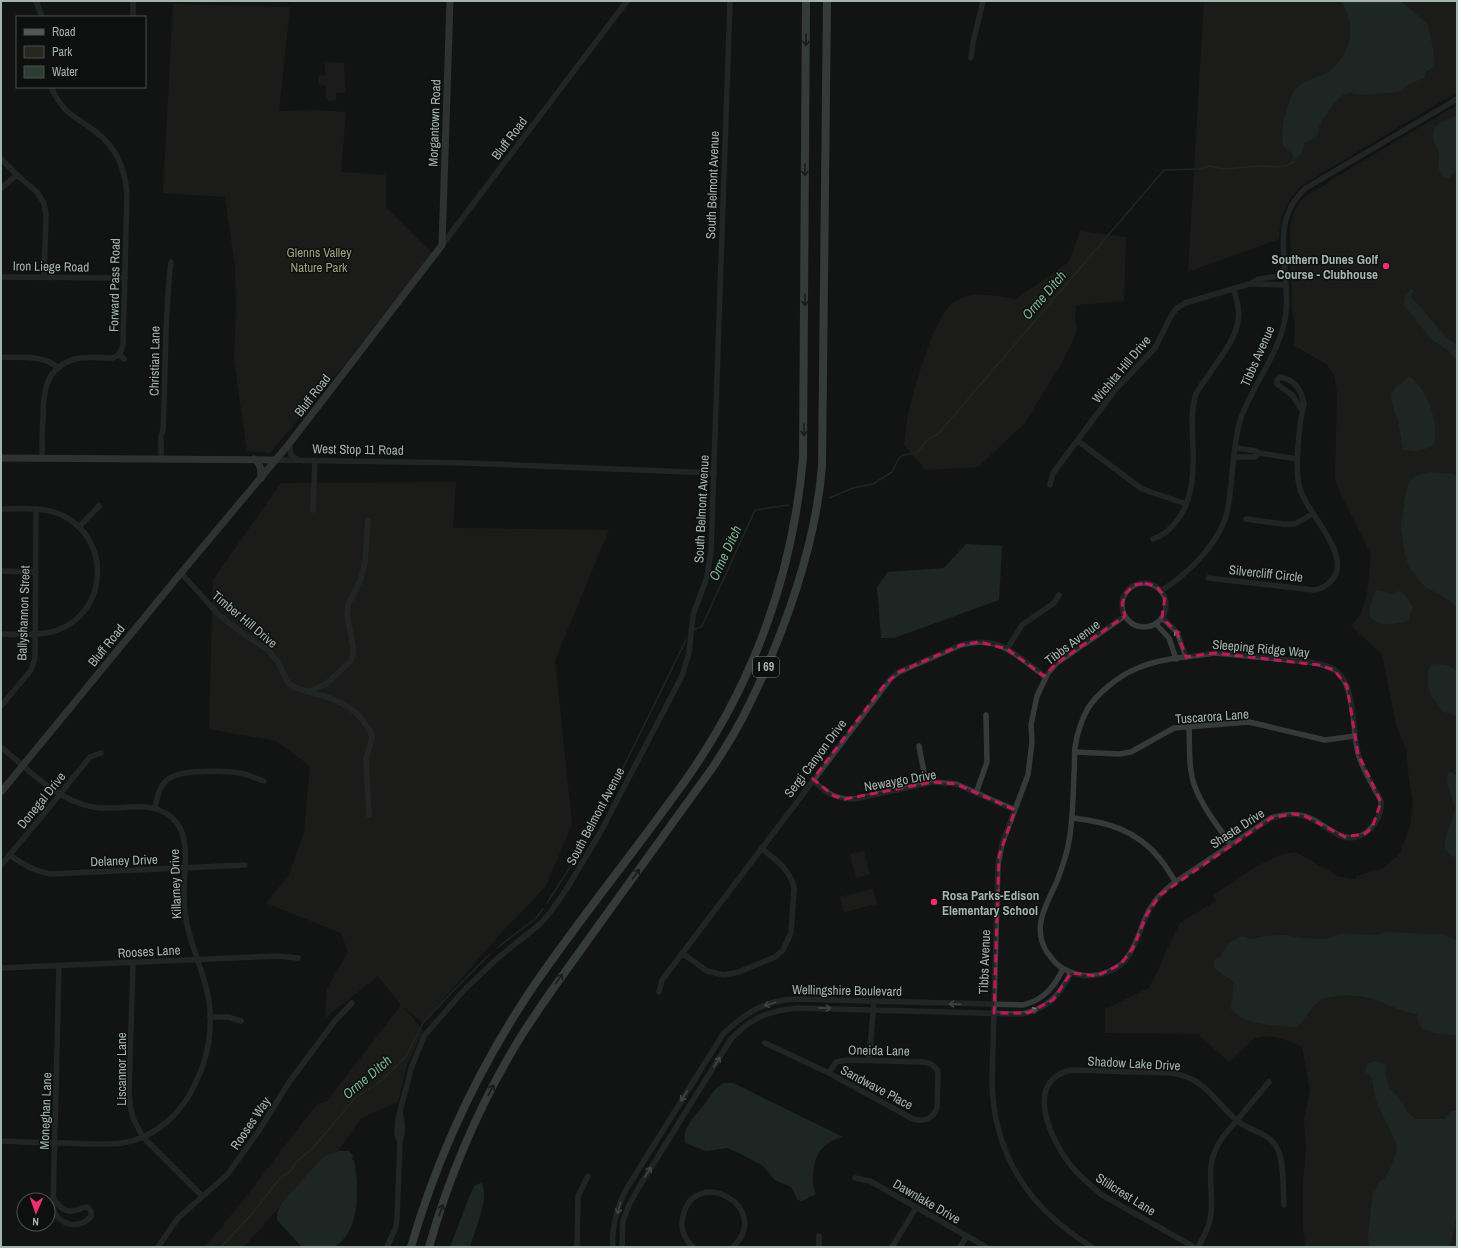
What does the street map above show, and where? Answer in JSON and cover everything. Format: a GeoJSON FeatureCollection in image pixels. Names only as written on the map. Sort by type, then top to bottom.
{"type":"FeatureCollection","features":[{"type":"Feature","properties":{"kind":"highway","name":"I 69"},"geometry":{"type":"LineString","coordinates":[[411,1247],[427,1197],[453,1132],[476,1083],[499,1042],[553,960],[694,768],[736,696],[766,631],[779,589],[790,542],[803,458],[806,1]]}},
{"type":"Feature","properties":{"kind":"highway","name":"I 69"},"geometry":{"type":"LineString","coordinates":[[429,1247],[439,1213],[453,1176],[481,1111],[508,1059],[542,1003],[713,767],[734,734],[766,669],[806,557],[820,489],[822,466],[827,1]]}},
{"type":"Feature","properties":{"kind":"main road","name":"Morgantown Road"},"geometry":{"type":"LineString","coordinates":[[442,245],[450,1]]}},
{"type":"Feature","properties":{"kind":"main road","name":"Bluff Road"},"geometry":{"type":"LineString","coordinates":[[1,792],[289,444],[442,245]]}},
{"type":"Feature","properties":{"kind":"main road","name":"West Stop 11 Road"},"geometry":{"type":"LineString","coordinates":[[1,458],[276,460]]}},
{"type":"Feature","properties":{"kind":"main road"},"geometry":{"type":"LineString","coordinates":[[254,459],[260,467],[261,478]]}},
{"type":"Feature","properties":{"kind":"street"},"geometry":{"type":"LineString","coordinates":[[36,1],[42,16]]}},
{"type":"Feature","properties":{"kind":"street"},"geometry":{"type":"LineString","coordinates":[[133,1],[133,16]]}},
{"type":"Feature","properties":{"kind":"street","name":"Bluff Road"},"geometry":{"type":"LineString","coordinates":[[442,245],[627,1]]}},
{"type":"Feature","properties":{"kind":"street","name":"South Belmont Avenue"},"geometry":{"type":"LineString","coordinates":[[387,1247],[396,1227],[397,1218],[399,1145],[402,1134],[402,1119],[400,1112],[408,1078],[420,1044],[429,1030],[465,989],[490,965],[539,925],[549,914],[570,884],[600,831],[682,676],[689,656],[693,615],[706,578],[710,559],[730,1]]}},
{"type":"Feature","properties":{"kind":"street"},"geometry":{"type":"LineString","coordinates":[[971,58],[972,43],[983,1]]}},
{"type":"Feature","properties":{"kind":"street","name":"Forward Pass Road"},"geometry":{"type":"LineString","coordinates":[[52,88],[61,105],[69,114],[96,132],[108,143],[118,157],[124,170],[127,193],[125,278],[123,345],[119,354]]}},
{"type":"Feature","properties":{"kind":"street","name":"Tibbs Avenue"},"geometry":{"type":"LineString","coordinates":[[1162,591],[1208,549],[1220,532],[1228,510],[1234,457],[1240,422],[1278,345],[1286,313],[1284,224],[1288,209],[1299,193],[1306,188],[1457,99]]}},
{"type":"Feature","properties":{"kind":"street"},"geometry":{"type":"LineString","coordinates":[[1,159],[37,192],[44,203],[46,215],[44,277]]}},
{"type":"Feature","properties":{"kind":"street"},"geometry":{"type":"LineString","coordinates":[[1,188],[17,175]]}},
{"type":"Feature","properties":{"kind":"street","name":"Christian Lane"},"geometry":{"type":"LineString","coordinates":[[161,459],[161,436],[163,430],[165,384],[165,322],[171,262]]}},
{"type":"Feature","properties":{"kind":"street","name":"Wichita Hill Drive"},"geometry":{"type":"LineString","coordinates":[[1050,485],[1053,473],[1115,390],[1155,348],[1176,309],[1186,303],[1249,284],[1259,279],[1285,275]]}},
{"type":"Feature","properties":{"kind":"street","name":"Iron Liege Road"},"geometry":{"type":"LineString","coordinates":[[1,277],[125,278]]}},
{"type":"Feature","properties":{"kind":"street","name":"Wichita Hill Drive"},"geometry":{"type":"LineString","coordinates":[[1249,284],[1286,285]]}},
{"type":"Feature","properties":{"kind":"street"},"geometry":{"type":"LineString","coordinates":[[1153,539],[1163,536],[1180,518],[1186,504],[1190,491],[1193,453],[1193,406],[1196,394],[1233,338],[1237,327],[1239,306],[1233,288]]}},
{"type":"Feature","properties":{"kind":"street"},"geometry":{"type":"LineString","coordinates":[[42,458],[43,396],[46,384],[52,374],[58,368],[75,359],[112,358],[119,354],[124,359]]}},
{"type":"Feature","properties":{"kind":"street"},"geometry":{"type":"LineString","coordinates":[[1,357],[39,358],[47,360],[58,368]]}},
{"type":"Feature","properties":{"kind":"street"},"geometry":{"type":"LineString","coordinates":[[1246,519],[1295,524],[1312,514],[1300,490],[1297,479],[1302,410],[1304,404],[1302,395],[1298,386],[1287,379],[1280,377],[1277,380],[1277,384],[1292,394],[1302,410]]}},
{"type":"Feature","properties":{"kind":"street"},"geometry":{"type":"LineString","coordinates":[[1078,441],[1142,489],[1186,504]]}},
{"type":"Feature","properties":{"kind":"street"},"geometry":{"type":"LineString","coordinates":[[289,444],[292,455],[298,460]]}},
{"type":"Feature","properties":{"kind":"street"},"geometry":{"type":"LineString","coordinates":[[1236,448],[1298,459]]}},
{"type":"Feature","properties":{"kind":"street"},"geometry":{"type":"LineString","coordinates":[[1234,457],[1255,457],[1259,453]]}},
{"type":"Feature","properties":{"kind":"street","name":"West Stop 11 Road"},"geometry":{"type":"LineString","coordinates":[[276,460],[467,463],[714,473]]}},
{"type":"Feature","properties":{"kind":"street"},"geometry":{"type":"LineString","coordinates":[[313,510],[315,460]]}},
{"type":"Feature","properties":{"kind":"street"},"geometry":{"type":"LineString","coordinates":[[79,527],[99,506]]}},
{"type":"Feature","properties":{"kind":"street"},"geometry":{"type":"LineString","coordinates":[[1,509],[36,509],[53,512],[63,516],[79,527],[90,540],[96,556],[98,576],[94,593],[85,610],[72,622],[57,630],[35,634],[1,634]]}},
{"type":"Feature","properties":{"kind":"street","name":"Ballyshannon Street"},"geometry":{"type":"LineString","coordinates":[[1,706],[30,670],[35,658],[36,509]]}},
{"type":"Feature","properties":{"kind":"street","name":"Silvercliff Circle"},"geometry":{"type":"LineString","coordinates":[[1208,578],[1308,589],[1321,588],[1334,578],[1338,567],[1338,560],[1334,547],[1312,514]]}},
{"type":"Feature","properties":{"kind":"street"},"geometry":{"type":"LineString","coordinates":[[310,691],[326,684],[350,662],[353,655],[347,614],[348,605],[361,579],[365,562],[368,521]]}},
{"type":"Feature","properties":{"kind":"street"},"geometry":{"type":"LineString","coordinates":[[1,571],[36,572]]}},
{"type":"Feature","properties":{"kind":"street","name":"Timber Hill Drive"},"geometry":{"type":"LineString","coordinates":[[181,573],[218,614],[242,633],[268,650],[278,662],[289,684],[296,688],[310,691],[343,704],[356,713],[370,731],[372,738],[366,759],[369,815]]}},
{"type":"Feature","properties":{"kind":"street"},"geometry":{"type":"LineString","coordinates":[[1140,583],[1152,584],[1162,591],[1166,604],[1165,612],[1156,624],[1142,627],[1130,622],[1125,616],[1122,597],[1129,588],[1140,583]]}},
{"type":"Feature","properties":{"kind":"street"},"geometry":{"type":"LineString","coordinates":[[1007,649],[1022,625],[1054,603],[1059,595]]}},
{"type":"Feature","properties":{"kind":"street","name":"Tibbs Avenue"},"geometry":{"type":"LineString","coordinates":[[1092,1247],[1085,1245],[1040,1206],[1021,1181],[1006,1153],[998,1130],[993,1102],[992,1078],[998,860],[1002,844],[1028,775],[1032,742],[1031,725],[1034,709],[1037,696],[1048,673],[1057,664],[1125,616]]}},
{"type":"Feature","properties":{"kind":"street"},"geometry":{"type":"LineString","coordinates":[[1162,618],[1177,632],[1186,657]]}},
{"type":"Feature","properties":{"kind":"street"},"geometry":{"type":"LineString","coordinates":[[1156,624],[1169,638],[1176,659]]}},
{"type":"Feature","properties":{"kind":"street","name":"Sergi Canyon Drive"},"geometry":{"type":"LineString","coordinates":[[659,992],[662,980],[682,953],[885,684],[895,675],[961,645],[971,642],[990,642],[1007,649],[1046,677]]}},
{"type":"Feature","properties":{"kind":"street","name":"Sleeping Ridge Way"},"geometry":{"type":"LineString","coordinates":[[1073,818],[1075,752],[1079,729],[1087,710],[1121,676],[1138,668],[1186,657],[1215,653],[1300,661],[1319,664],[1334,670]]}},
{"type":"Feature","properties":{"kind":"street","name":"Shasta Drive"},"geometry":{"type":"LineString","coordinates":[[1073,818],[1069,842],[1058,880],[1043,909],[1040,922],[1040,934],[1044,948],[1051,959],[1063,969],[1071,973],[1086,976],[1097,976],[1111,971],[1121,964],[1128,956],[1133,948],[1147,914],[1160,895],[1176,882],[1271,818],[1292,814],[1312,818],[1335,833],[1345,837],[1353,837],[1364,834],[1372,828],[1377,819],[1381,802],[1358,754],[1347,686],[1341,676],[1334,670]]}},
{"type":"Feature","properties":{"kind":"street"},"geometry":{"type":"LineString","coordinates":[[976,793],[987,762],[986,716]]}},
{"type":"Feature","properties":{"kind":"street","name":"Tuscarora Lane"},"geometry":{"type":"LineString","coordinates":[[1075,752],[1108,754],[1131,752],[1174,728],[1249,722],[1325,740],[1355,736]]}},
{"type":"Feature","properties":{"kind":"street"},"geometry":{"type":"LineString","coordinates":[[1189,728],[1190,762],[1194,785],[1204,807],[1231,845]]}},
{"type":"Feature","properties":{"kind":"street"},"geometry":{"type":"LineString","coordinates":[[919,746],[926,783]]}},
{"type":"Feature","properties":{"kind":"street","name":"Killarney Drive"},"geometry":{"type":"LineString","coordinates":[[1,747],[60,794],[75,802],[94,807],[114,808],[147,806],[168,814],[177,823],[181,830],[185,845],[184,910],[196,960],[202,970],[210,1017],[209,1037],[205,1057],[191,1094],[173,1117],[143,1137],[124,1142],[104,1144],[1,1141]]}},
{"type":"Feature","properties":{"kind":"street","name":"Donegal Drive"},"geometry":{"type":"LineString","coordinates":[[1,865],[90,757],[101,753]]}},
{"type":"Feature","properties":{"kind":"street"},"geometry":{"type":"LineString","coordinates":[[155,808],[158,794],[162,785],[176,774],[186,772],[234,772],[249,775],[264,781]]}},
{"type":"Feature","properties":{"kind":"street","name":"Newaygo Drive"},"geometry":{"type":"LineString","coordinates":[[813,779],[816,784],[834,796],[845,799],[855,799],[933,782],[956,784],[1015,810]]}},
{"type":"Feature","properties":{"kind":"street"},"geometry":{"type":"LineString","coordinates":[[1073,818],[1100,822],[1130,833],[1160,858],[1176,882]]}},
{"type":"Feature","properties":{"kind":"street"},"geometry":{"type":"LineString","coordinates":[[682,953],[707,971],[724,975],[739,972],[775,957],[784,950],[791,933],[794,888],[793,881],[778,862],[761,848]]}},
{"type":"Feature","properties":{"kind":"street","name":"Delaney Drive"},"geometry":{"type":"LineString","coordinates":[[10,855],[29,869],[50,874],[245,865]]}},
{"type":"Feature","properties":{"kind":"street","name":"Rooses Lane"},"geometry":{"type":"LineString","coordinates":[[1,968],[278,956],[298,958]]}},
{"type":"Feature","properties":{"kind":"street","name":"Liscannor Lane"},"geometry":{"type":"LineString","coordinates":[[133,963],[129,1092],[133,1118],[143,1137],[202,1196]]}},
{"type":"Feature","properties":{"kind":"street","name":"Moneghan Lane"},"geometry":{"type":"LineString","coordinates":[[53,1192],[59,966]]}},
{"type":"Feature","properties":{"kind":"street","name":"Wellingshire Boulevard"},"geometry":{"type":"LineString","coordinates":[[614,1247],[613,1240],[616,1218],[622,1198],[665,1125],[723,1034],[737,1020],[752,1010],[782,1000],[1023,1005],[1038,1000],[1052,988],[1063,969]]}},
{"type":"Feature","properties":{"kind":"street","name":"Wellingshire Boulevard"},"geometry":{"type":"LineString","coordinates":[[622,1247],[623,1221],[629,1205],[731,1039],[740,1030],[763,1015],[788,1009],[1021,1014],[1039,1009],[1049,1003],[1058,994],[1071,973]]}},
{"type":"Feature","properties":{"kind":"street"},"geometry":{"type":"LineString","coordinates":[[869,1060],[874,1001]]}},
{"type":"Feature","properties":{"kind":"street","name":"Rooses Way"},"geometry":{"type":"LineString","coordinates":[[158,1247],[178,1218],[226,1175],[258,1132],[290,1081],[334,1022],[352,1003]]}},
{"type":"Feature","properties":{"kind":"street"},"geometry":{"type":"LineString","coordinates":[[210,1017],[228,1017],[241,1021]]}},
{"type":"Feature","properties":{"kind":"street","name":"Sandwave Place"},"geometry":{"type":"LineString","coordinates":[[765,1043],[829,1073],[913,1119],[923,1120],[931,1117],[937,1108],[938,1071],[935,1066]]}},
{"type":"Feature","properties":{"kind":"street","name":"Oneida Lane"},"geometry":{"type":"LineString","coordinates":[[829,1073],[836,1062],[841,1060],[924,1062],[935,1066]]}},
{"type":"Feature","properties":{"kind":"street","name":"Shadow Lake Drive"},"geometry":{"type":"LineString","coordinates":[[1052,1080],[1062,1073],[1072,1070],[1176,1074],[1189,1078],[1204,1086],[1237,1120],[1268,1137],[1277,1148],[1281,1161],[1284,1205]]}},
{"type":"Feature","properties":{"kind":"street","name":"Stillcrest Lane"},"geometry":{"type":"LineString","coordinates":[[1052,1080],[1048,1085],[1044,1096],[1046,1115],[1057,1143],[1073,1168],[1102,1195],[1194,1247]]}},
{"type":"Feature","properties":{"kind":"street"},"geometry":{"type":"LineString","coordinates":[[1198,1247],[1211,1217],[1212,1205],[1210,1176],[1213,1157],[1220,1141],[1269,1082]]}},
{"type":"Feature","properties":{"kind":"street"},"geometry":{"type":"LineString","coordinates":[[577,1247],[578,1196],[588,1176]]}},
{"type":"Feature","properties":{"kind":"street","name":"Dawnlake Drive"},"geometry":{"type":"LineString","coordinates":[[855,1178],[870,1181],[986,1247]]}},
{"type":"Feature","properties":{"kind":"street"},"geometry":{"type":"LineString","coordinates":[[693,1247],[683,1233],[682,1226],[684,1212],[687,1206],[697,1197],[707,1193],[716,1192],[731,1198],[741,1210],[744,1218],[742,1235],[733,1247]]}},
{"type":"Feature","properties":{"kind":"street","name":"Moneghan Lane"},"geometry":{"type":"LineString","coordinates":[[53,1197],[56,1204],[63,1209],[72,1211],[87,1207],[91,1211],[91,1216],[84,1222],[76,1224],[69,1224],[61,1221],[54,1213],[53,1197]]}},
{"type":"Feature","properties":{"kind":"street"},"geometry":{"type":"LineString","coordinates":[[892,1247],[916,1208]]}},
{"type":"Feature","properties":{"kind":"street"},"geometry":{"type":"LineString","coordinates":[[819,1236],[819,1247]]}},
{"type":"Feature","properties":{"kind":"street"},"geometry":{"type":"LineString","coordinates":[[960,1247],[967,1236]]}},
{"type":"Feature","properties":{"kind":"highlighted area"},"geometry":{"type":"Polygon","coordinates":[[[1145,583],[1157,587],[1165,597],[1162,618],[1177,632],[1186,657],[1215,653],[1319,665],[1334,670],[1347,686],[1358,754],[1381,802],[1372,828],[1364,834],[1345,837],[1303,815],[1292,814],[1271,818],[1160,895],[1147,914],[1133,948],[1121,964],[1097,976],[1071,973],[1053,1000],[1028,1013],[994,1013],[999,856],[1015,810],[956,784],[933,782],[845,799],[834,796],[813,779],[885,684],[899,672],[961,645],[980,642],[1007,649],[1044,676],[1057,663],[1125,616],[1122,604],[1126,593],[1134,585],[1145,583]]]}},
{"type":"Feature","properties":{"kind":"green space"},"geometry":{"type":"Polygon","coordinates":[[[1204,1],[1457,1],[1457,92],[1304,184],[1293,195],[1285,208],[1279,231],[1279,239],[1188,272],[1204,1]]]}},
{"type":"Feature","properties":{"kind":"green space","name":"Glenns Valley Nature Park"},"geometry":{"type":"Polygon","coordinates":[[[173,4],[290,7],[279,111],[315,110],[346,112],[341,172],[386,175],[386,207],[432,253],[345,364],[270,453],[247,451],[234,360],[236,310],[235,266],[225,197],[163,193],[173,4]]]}},
{"type":"Feature","properties":{"kind":"green space"},"geometry":{"type":"Polygon","coordinates":[[[325,62],[344,63],[345,93],[336,93],[336,100],[329,101],[326,98],[326,86],[319,84],[319,76],[325,75],[325,62]]]}},
{"type":"Feature","properties":{"kind":"green space"},"geometry":{"type":"Polygon","coordinates":[[[1457,105],[1457,1247],[1306,1247],[1303,1230],[1303,1182],[1306,1148],[1304,1120],[1310,1090],[1302,1047],[1279,1038],[1268,1036],[1256,1038],[1229,1062],[1198,1034],[1105,1033],[1105,1009],[1149,988],[1180,923],[1216,901],[1213,896],[1265,862],[1287,853],[1298,852],[1297,853],[1327,870],[1331,868],[1331,872],[1336,876],[1356,879],[1356,876],[1382,869],[1402,852],[1401,850],[1410,826],[1413,800],[1406,748],[1396,724],[1382,654],[1351,626],[1361,614],[1367,595],[1371,555],[1335,479],[1337,393],[1334,374],[1327,365],[1294,345],[1295,323],[1292,311],[1290,226],[1296,208],[1305,197],[1457,105]]]}},
{"type":"Feature","properties":{"kind":"green space"},"geometry":{"type":"Polygon","coordinates":[[[1080,231],[1126,237],[1124,301],[1076,305],[1075,316],[1077,328],[1075,336],[1060,366],[1024,424],[978,467],[925,470],[904,445],[909,411],[916,386],[926,352],[939,321],[947,309],[961,298],[984,294],[1016,299],[1069,262],[1080,231]]]}},
{"type":"Feature","properties":{"kind":"green space"},"geometry":{"type":"Polygon","coordinates":[[[456,482],[453,528],[609,530],[555,660],[572,824],[546,886],[502,932],[423,1023],[403,1007],[423,1030],[407,1065],[398,1102],[361,1118],[338,1151],[323,1157],[244,1247],[205,1247],[242,1202],[317,1104],[327,1101],[401,1005],[378,976],[325,1018],[327,989],[348,952],[341,933],[266,903],[289,875],[304,832],[310,766],[276,741],[209,729],[213,580],[281,483],[456,482]]]}},
{"type":"Feature","properties":{"kind":"green space"},"geometry":{"type":"Polygon","coordinates":[[[864,851],[870,874],[856,878],[850,854],[864,851]]]}},
{"type":"Feature","properties":{"kind":"green space"},"geometry":{"type":"Polygon","coordinates":[[[873,889],[877,904],[844,912],[840,897],[873,889]]]}},
{"type":"Feature","properties":{"kind":"water"},"geometry":{"type":"Polygon","coordinates":[[[1341,1],[1400,1],[1428,26],[1433,49],[1434,66],[1426,72],[1424,78],[1410,84],[1399,92],[1364,95],[1349,93],[1343,95],[1333,104],[1322,120],[1317,136],[1304,143],[1302,153],[1294,160],[1292,153],[1285,148],[1283,141],[1282,131],[1285,117],[1296,88],[1306,81],[1328,72],[1336,65],[1347,48],[1350,39],[1349,20],[1341,1]]]}},
{"type":"Feature","properties":{"kind":"water"},"geometry":{"type":"Polygon","coordinates":[[[1457,116],[1457,168],[1450,178],[1446,178],[1441,175],[1439,170],[1439,154],[1433,139],[1433,133],[1440,123],[1457,116]]]}},
{"type":"Feature","properties":{"kind":"water"},"geometry":{"type":"Polygon","coordinates":[[[1412,289],[1412,298],[1444,335],[1457,345],[1457,360],[1448,350],[1432,340],[1404,305],[1406,294],[1412,289]]]}},
{"type":"Feature","properties":{"kind":"water"},"geometry":{"type":"Polygon","coordinates":[[[1409,377],[1422,389],[1427,398],[1435,427],[1434,444],[1417,451],[1403,450],[1398,419],[1394,412],[1391,394],[1395,388],[1409,377]]]}},
{"type":"Feature","properties":{"kind":"water"},"geometry":{"type":"Polygon","coordinates":[[[1430,472],[1454,474],[1457,478],[1457,607],[1441,595],[1425,587],[1409,567],[1405,554],[1401,526],[1405,496],[1409,483],[1415,476],[1430,472]]]}},
{"type":"Feature","properties":{"kind":"water"},"geometry":{"type":"Polygon","coordinates":[[[966,544],[1002,546],[999,600],[894,638],[881,638],[877,587],[888,572],[944,568],[966,544]]]}},
{"type":"Feature","properties":{"kind":"water"},"geometry":{"type":"Polygon","coordinates":[[[1377,590],[1391,594],[1398,591],[1403,593],[1413,607],[1408,621],[1384,624],[1379,623],[1370,617],[1371,603],[1377,590]]]}},
{"type":"Feature","properties":{"kind":"water"},"geometry":{"type":"Polygon","coordinates":[[[1431,665],[1448,665],[1457,671],[1457,716],[1442,711],[1432,697],[1428,686],[1428,672],[1431,665]]]}},
{"type":"Feature","properties":{"kind":"water"},"geometry":{"type":"Polygon","coordinates":[[[1451,772],[1457,776],[1457,858],[1445,849],[1445,840],[1455,809],[1447,781],[1448,774],[1451,772]]]}},
{"type":"Feature","properties":{"kind":"water"},"geometry":{"type":"Polygon","coordinates":[[[1387,932],[1429,935],[1443,934],[1444,936],[1451,937],[1457,941],[1457,1035],[1432,1032],[1420,1026],[1417,1014],[1403,1011],[1370,998],[1353,996],[1334,996],[1322,999],[1296,1027],[1252,1022],[1237,1015],[1231,1009],[1234,982],[1214,967],[1214,960],[1220,957],[1228,944],[1242,936],[1251,939],[1266,936],[1286,935],[1301,938],[1324,939],[1342,934],[1375,935],[1387,932]]]}},
{"type":"Feature","properties":{"kind":"water"},"geometry":{"type":"Polygon","coordinates":[[[1374,1061],[1386,1065],[1385,1074],[1390,1089],[1397,1096],[1408,1113],[1415,1119],[1445,1119],[1451,1111],[1457,1111],[1457,1213],[1450,1247],[1369,1247],[1368,1233],[1373,1194],[1379,1182],[1385,1178],[1390,1169],[1396,1154],[1397,1146],[1376,1101],[1372,1078],[1365,1071],[1367,1064],[1374,1061]]]}},
{"type":"Feature","properties":{"kind":"water"},"geometry":{"type":"Polygon","coordinates":[[[725,1083],[733,1083],[843,1137],[830,1142],[820,1150],[817,1156],[813,1176],[816,1194],[802,1201],[799,1199],[797,1201],[791,1187],[775,1180],[763,1166],[741,1154],[727,1148],[706,1151],[685,1143],[688,1125],[714,1090],[725,1083]]]}},
{"type":"Feature","properties":{"kind":"water"},"geometry":{"type":"Polygon","coordinates":[[[338,1151],[349,1151],[353,1156],[352,1160],[354,1160],[357,1195],[354,1220],[343,1240],[334,1247],[302,1247],[277,1220],[277,1213],[281,1204],[323,1157],[338,1151]]]}},
{"type":"Feature","properties":{"kind":"water"},"geometry":{"type":"Polygon","coordinates":[[[482,1183],[484,1190],[483,1206],[470,1247],[450,1247],[475,1185],[482,1183]]]}},
{"type":"Feature","properties":{"kind":"waterway","name":"Orme Ditch"},"geometry":{"type":"LineString","coordinates":[[829,498],[853,488],[873,484],[892,472],[899,458],[903,455],[915,453],[920,450],[926,441],[939,433],[1164,170],[1200,169],[1210,166],[1224,169],[1260,166],[1279,167],[1294,162],[1294,160]]}},
{"type":"Feature","properties":{"kind":"waterway","name":"Orme Ditch"},"geometry":{"type":"LineString","coordinates":[[694,630],[702,626],[755,510],[788,505]]}},
{"type":"Feature","properties":{"kind":"waterway","name":"Orme Ditch"},"geometry":{"type":"LineString","coordinates":[[615,784],[686,640]]}},
{"type":"Feature","properties":{"kind":"waterway","name":"Orme Ditch"},"geometry":{"type":"LineString","coordinates":[[547,903],[582,847],[613,789]]}},
{"type":"Feature","properties":{"kind":"waterway","name":"Orme Ditch"},"geometry":{"type":"LineString","coordinates":[[497,948],[536,918],[543,909]]}},
{"type":"Feature","properties":{"kind":"waterway","name":"Orme Ditch"},"geometry":{"type":"LineString","coordinates":[[221,1247],[251,1215],[280,1178],[290,1172],[297,1161],[312,1149],[355,1098],[382,1080],[406,1056],[423,1023],[490,954]]}},
{"type":"Feature","properties":{"kind":"place","name":"Southern Dunes Golf Course - Clubhouse"},"geometry":{"type":"Point","coordinates":[1386,266]}},
{"type":"Feature","properties":{"kind":"place","name":"Rosa Parks-Edison Elementary School"},"geometry":{"type":"Point","coordinates":[934,902]}}]}
